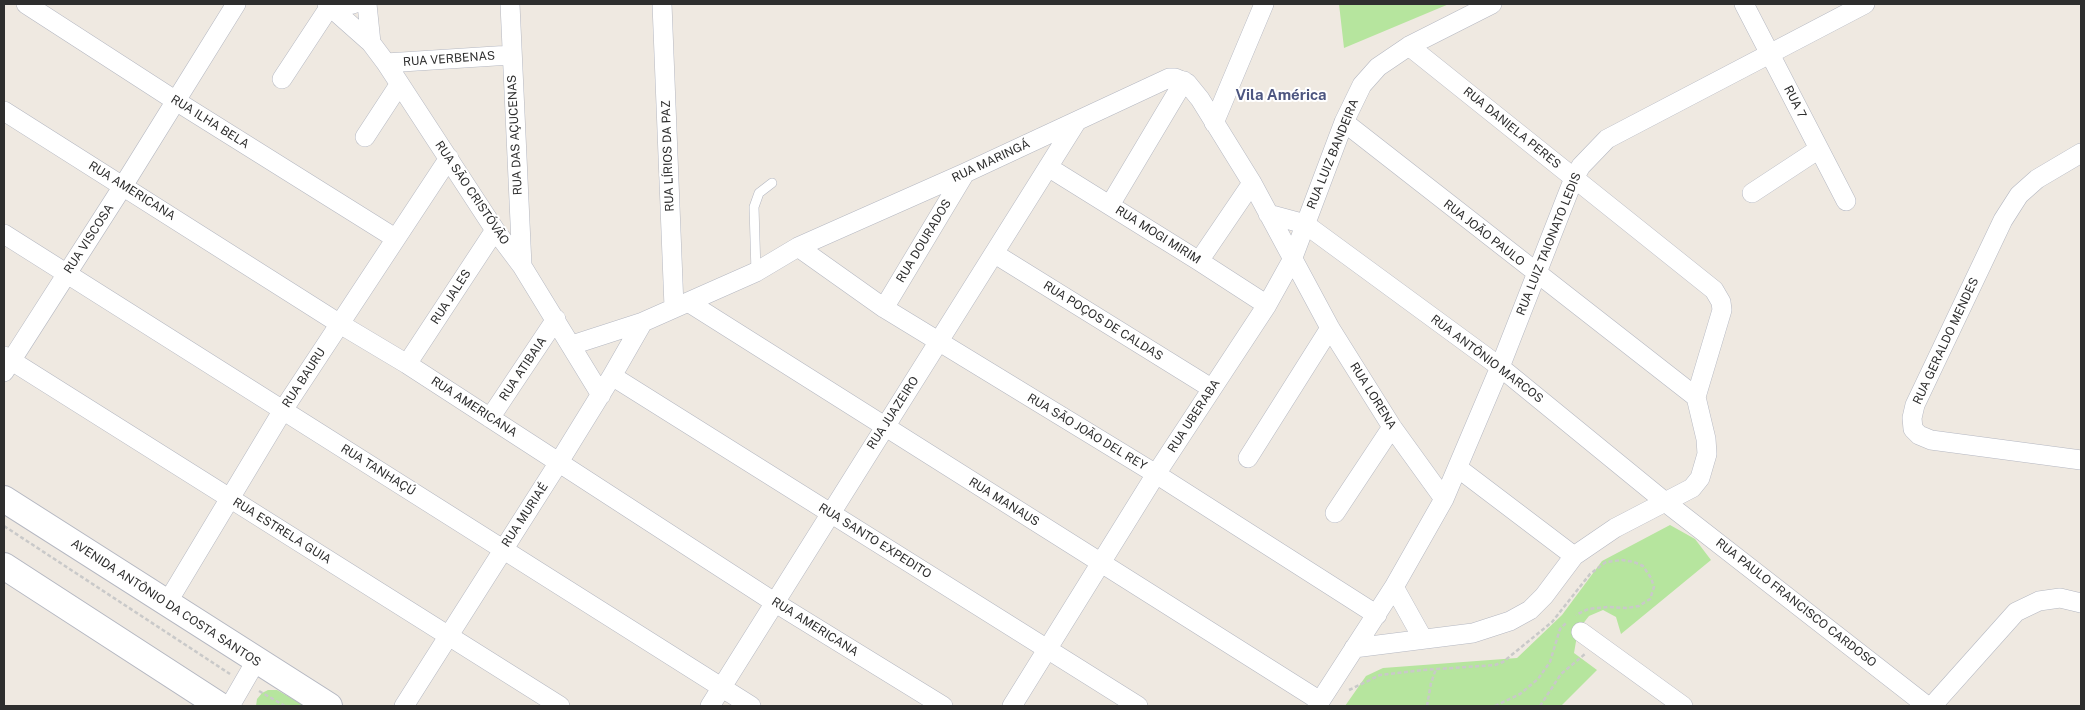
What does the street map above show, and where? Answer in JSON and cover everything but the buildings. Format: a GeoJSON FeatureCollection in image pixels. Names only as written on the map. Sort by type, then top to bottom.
{"type":"FeatureCollection","features":[{"type":"Feature","properties":{"kind":"street","name":"RUA ILHA BELA"},"geometry":{"type":"LineString","coordinates":[[26,4],[176,101],[395,238]]}},
{"type":"Feature","properties":{"kind":"street","name":"RUA VISCOSA"},"geometry":{"type":"LineString","coordinates":[[6,363],[123,186],[236,4]]}},
{"type":"Feature","properties":{"kind":"street"},"geometry":{"type":"LineString","coordinates":[[282,79],[328,5],[340,7],[353,4]]}},
{"type":"Feature","properties":{"kind":"street"},"geometry":{"type":"LineString","coordinates":[[367,4],[371,43]]}},
{"type":"Feature","properties":{"kind":"street","name":"RUA DAS AÇUCENAS"},"geometry":{"type":"LineString","coordinates":[[510,4],[522,266]]}},
{"type":"Feature","properties":{"kind":"street","name":"RUA LÍRIOS DA PAZ"},"geometry":{"type":"LineString","coordinates":[[662,4],[681,305]]}},
{"type":"Feature","properties":{"kind":"street"},"geometry":{"type":"LineString","coordinates":[[1214,123],[1264,4]]}},
{"type":"Feature","properties":{"kind":"street"},"geometry":{"type":"LineString","coordinates":[[1409,46],[1492,4]]}},
{"type":"Feature","properties":{"kind":"street","name":"RUA 7"},"geometry":{"type":"LineString","coordinates":[[1744,4],[1846,201]]}},
{"type":"Feature","properties":{"kind":"street","name":"RUA LUIZ TAIONATO LEDIS"},"geometry":{"type":"LineString","coordinates":[[1444,499],[1500,367],[1574,178],[1581,166],[1607,139],[1865,4]]}},
{"type":"Feature","properties":{"kind":"street","name":"RUA SÃO CRISTÓVÃO"},"geometry":{"type":"LineString","coordinates":[[328,5],[371,43],[386,64],[495,230],[522,266],[601,395]]}},
{"type":"Feature","properties":{"kind":"street","name":"RUA LUIZ BANDEIRA"},"geometry":{"type":"LineString","coordinates":[[1306,224],[1344,122],[1359,90],[1368,76],[1378,67],[1409,46]]}},
{"type":"Feature","properties":{"kind":"street","name":"RUA DANIELA PERES"},"geometry":{"type":"LineString","coordinates":[[1409,46],[1714,290],[1722,302],[1722,310],[1696,397]]}},
{"type":"Feature","properties":{"kind":"street","name":"RUA VERBENAS"},"geometry":{"type":"LineString","coordinates":[[386,64],[511,55]]}},
{"type":"Feature","properties":{"kind":"street","name":"RUA MARINGÁ"},"geometry":{"type":"LineString","coordinates":[[798,247],[965,173],[1168,78],[1175,78],[1184,82]]}},
{"type":"Feature","properties":{"kind":"street"},"geometry":{"type":"LineString","coordinates":[[1110,205],[1184,82]]}},
{"type":"Feature","properties":{"kind":"street","name":"RUA LORENA"},"geometry":{"type":"LineString","coordinates":[[1184,82],[1192,88],[1252,183],[1330,328],[1392,427],[1444,499]]}},
{"type":"Feature","properties":{"kind":"street"},"geometry":{"type":"LineString","coordinates":[[365,137],[399,85]]}},
{"type":"Feature","properties":{"kind":"street","name":"RUA AMERICANA"},"geometry":{"type":"LineString","coordinates":[[4,111],[340,324],[407,364],[774,602],[943,706]]}},
{"type":"Feature","properties":{"kind":"street","name":"RUA JUAZEIRO"},"geometry":{"type":"LineString","coordinates":[[710,706],[884,426],[995,254],[1077,120]]}},
{"type":"Feature","properties":{"kind":"street","name":"RUA JOÃO PAULO"},"geometry":{"type":"LineString","coordinates":[[1344,122],[1696,397]]}},
{"type":"Feature","properties":{"kind":"street"},"geometry":{"type":"LineString","coordinates":[[1752,193],[1820,149]]}},
{"type":"Feature","properties":{"kind":"street","name":"RUA GERALDO MENDES"},"geometry":{"type":"LineString","coordinates":[[2081,152],[2026,187],[2015,201],[2003,220],[1915,405],[1912,418],[1913,429],[1919,435],[1930,440],[2081,460]]}},
{"type":"Feature","properties":{"kind":"street","name":"RUA BAURU"},"geometry":{"type":"LineString","coordinates":[[167,603],[283,410],[449,158]]}},
{"type":"Feature","properties":{"kind":"street","name":"RUA MOGI MIRIM"},"geometry":{"type":"LineString","coordinates":[[1048,167],[1200,261],[1266,305]]}},
{"type":"Feature","properties":{"kind":"street","name":"RUA DOURADOS"},"geometry":{"type":"LineString","coordinates":[[884,308],[965,173]]}},
{"type":"Feature","properties":{"kind":"street"},"geometry":{"type":"LineString","coordinates":[[1200,261],[1252,183]]}},
{"type":"Feature","properties":{"kind":"street"},"geometry":{"type":"LineString","coordinates":[[1268,214],[1306,224]]}},
{"type":"Feature","properties":{"kind":"street","name":"RUA UBERABA"},"geometry":{"type":"LineString","coordinates":[[1012,706],[1100,562],[1266,305],[1292,260],[1306,224]]}},
{"type":"Feature","properties":{"kind":"street","name":"RUA ANTÔNIO MARCOS"},"geometry":{"type":"LineString","coordinates":[[1306,224],[1500,367],[1664,501]]}},
{"type":"Feature","properties":{"kind":"street","name":"RUA JALES"},"geometry":{"type":"LineString","coordinates":[[407,364],[495,230]]}},
{"type":"Feature","properties":{"kind":"street","name":"RUA TANHAÇÚ"},"geometry":{"type":"LineString","coordinates":[[4,234],[751,706]]}},
{"type":"Feature","properties":{"kind":"street"},"geometry":{"type":"LineString","coordinates":[[572,346],[643,322],[756,272],[798,247]]}},
{"type":"Feature","properties":{"kind":"street","name":"RUA SÃO JOÃO DEL REY"},"geometry":{"type":"LineString","coordinates":[[798,247],[884,308],[1156,474],[1377,615]]}},
{"type":"Feature","properties":{"kind":"street","name":"RUA POÇOS DE CALDAS"},"geometry":{"type":"LineString","coordinates":[[995,254],[1212,388]]}},
{"type":"Feature","properties":{"kind":"street","name":"RUA MANAUS"},"geometry":{"type":"LineString","coordinates":[[681,305],[884,426],[1100,562],[1319,704]]}},
{"type":"Feature","properties":{"kind":"street","name":"RUA ATIBAIA"},"geometry":{"type":"LineString","coordinates":[[490,418],[556,319]]}},
{"type":"Feature","properties":{"kind":"street","name":"RUA MURIAÉ"},"geometry":{"type":"LineString","coordinates":[[404,706],[601,395],[643,322]]}},
{"type":"Feature","properties":{"kind":"street"},"geometry":{"type":"LineString","coordinates":[[1248,458],[1330,328]]}},
{"type":"Feature","properties":{"kind":"street","name":"RUA ESTRELA GUIA"},"geometry":{"type":"LineString","coordinates":[[6,363],[231,498],[560,706]]}},
{"type":"Feature","properties":{"kind":"street","name":"RUA SANTO EXPEDITO"},"geometry":{"type":"LineString","coordinates":[[612,376],[1138,706]]}},
{"type":"Feature","properties":{"kind":"street"},"geometry":{"type":"LineString","coordinates":[[1354,648],[1423,638],[1474,634],[1510,621],[1530,610],[1574,556],[1615,528],[1692,488],[1700,478],[1704,468],[1706,439],[1696,397]]}},
{"type":"Feature","properties":{"kind":"street"},"geometry":{"type":"LineString","coordinates":[[1335,513],[1392,427]]}},
{"type":"Feature","properties":{"kind":"street"},"geometry":{"type":"LineString","coordinates":[[1458,468],[1574,556]]}},
{"type":"Feature","properties":{"kind":"street","name":"AVENIDA ANTÔNIO DA COSTA SANTOS"},"geometry":{"type":"LineString","coordinates":[[4,499],[329,706]]}},
{"type":"Feature","properties":{"kind":"street"},"geometry":{"type":"LineString","coordinates":[[1319,704],[1377,615],[1444,499]]}},
{"type":"Feature","properties":{"kind":"street","name":"RUA PAULO FRANCISCO CARDOSO"},"geometry":{"type":"LineString","coordinates":[[1664,501],[1927,706]]}},
{"type":"Feature","properties":{"kind":"street"},"geometry":{"type":"LineString","coordinates":[[4,566],[220,706]]}},
{"type":"Feature","properties":{"kind":"street"},"geometry":{"type":"LineString","coordinates":[[1394,587],[1423,638]]}},
{"type":"Feature","properties":{"kind":"street"},"geometry":{"type":"LineString","coordinates":[[1932,706],[2016,612],[2039,601],[2060,598],[2081,603]]}},
{"type":"Feature","properties":{"kind":"street"},"geometry":{"type":"LineString","coordinates":[[1581,632],[1683,706]]}},
{"type":"Feature","properties":{"kind":"street"},"geometry":{"type":"LineString","coordinates":[[230,706],[256,660]]}},
{"type":"Feature","properties":{"kind":"lane"},"geometry":{"type":"LineString","coordinates":[[756,272],[754,207],[759,193],[772,183]]}},
{"type":"Feature","properties":{"kind":"path"},"geometry":{"type":"LineString","coordinates":[[4,526],[238,679]]}},
{"type":"Feature","properties":{"kind":"path"},"geometry":{"type":"LineString","coordinates":[[1345,696],[1350,689],[1380,675],[1495,665],[1503,662],[1525,646],[1552,622],[1590,574],[1606,562],[1622,560],[1643,566],[1654,587],[1650,599],[1639,606],[1627,608],[1588,608],[1572,617],[1560,629],[1550,662],[1538,679],[1520,694],[1495,706]]}},
{"type":"Feature","properties":{"kind":"path"},"geometry":{"type":"LineString","coordinates":[[1540,706],[1561,674],[1598,644]]}},
{"type":"Feature","properties":{"kind":"path"},"geometry":{"type":"LineString","coordinates":[[1428,706],[1431,683],[1436,669]]}},
{"type":"Feature","properties":{"kind":"path"},"geometry":{"type":"LineString","coordinates":[[255,688],[285,706]]}},
{"type":"Feature","properties":{"kind":"green space"},"geometry":{"type":"Polygon","coordinates":[[[1339,4],[1449,4],[1344,48],[1339,4]]]}},
{"type":"Feature","properties":{"kind":"green space"},"geometry":{"type":"Polygon","coordinates":[[[1670,525],[1695,539],[1711,560],[1621,634],[1616,617],[1603,610],[1589,616],[1578,630],[1574,653],[1597,670],[1561,706],[1345,706],[1366,676],[1383,668],[1517,658],[1562,615],[1602,561],[1670,525]]]}},
{"type":"Feature","properties":{"kind":"green space"},"geometry":{"type":"Polygon","coordinates":[[[268,690],[277,690],[305,706],[256,706],[257,699],[268,690]]]}},
{"type":"Feature","properties":{"kind":"district","name":"Vila América"},"geometry":{"type":"Point","coordinates":[1281,95]}}]}
